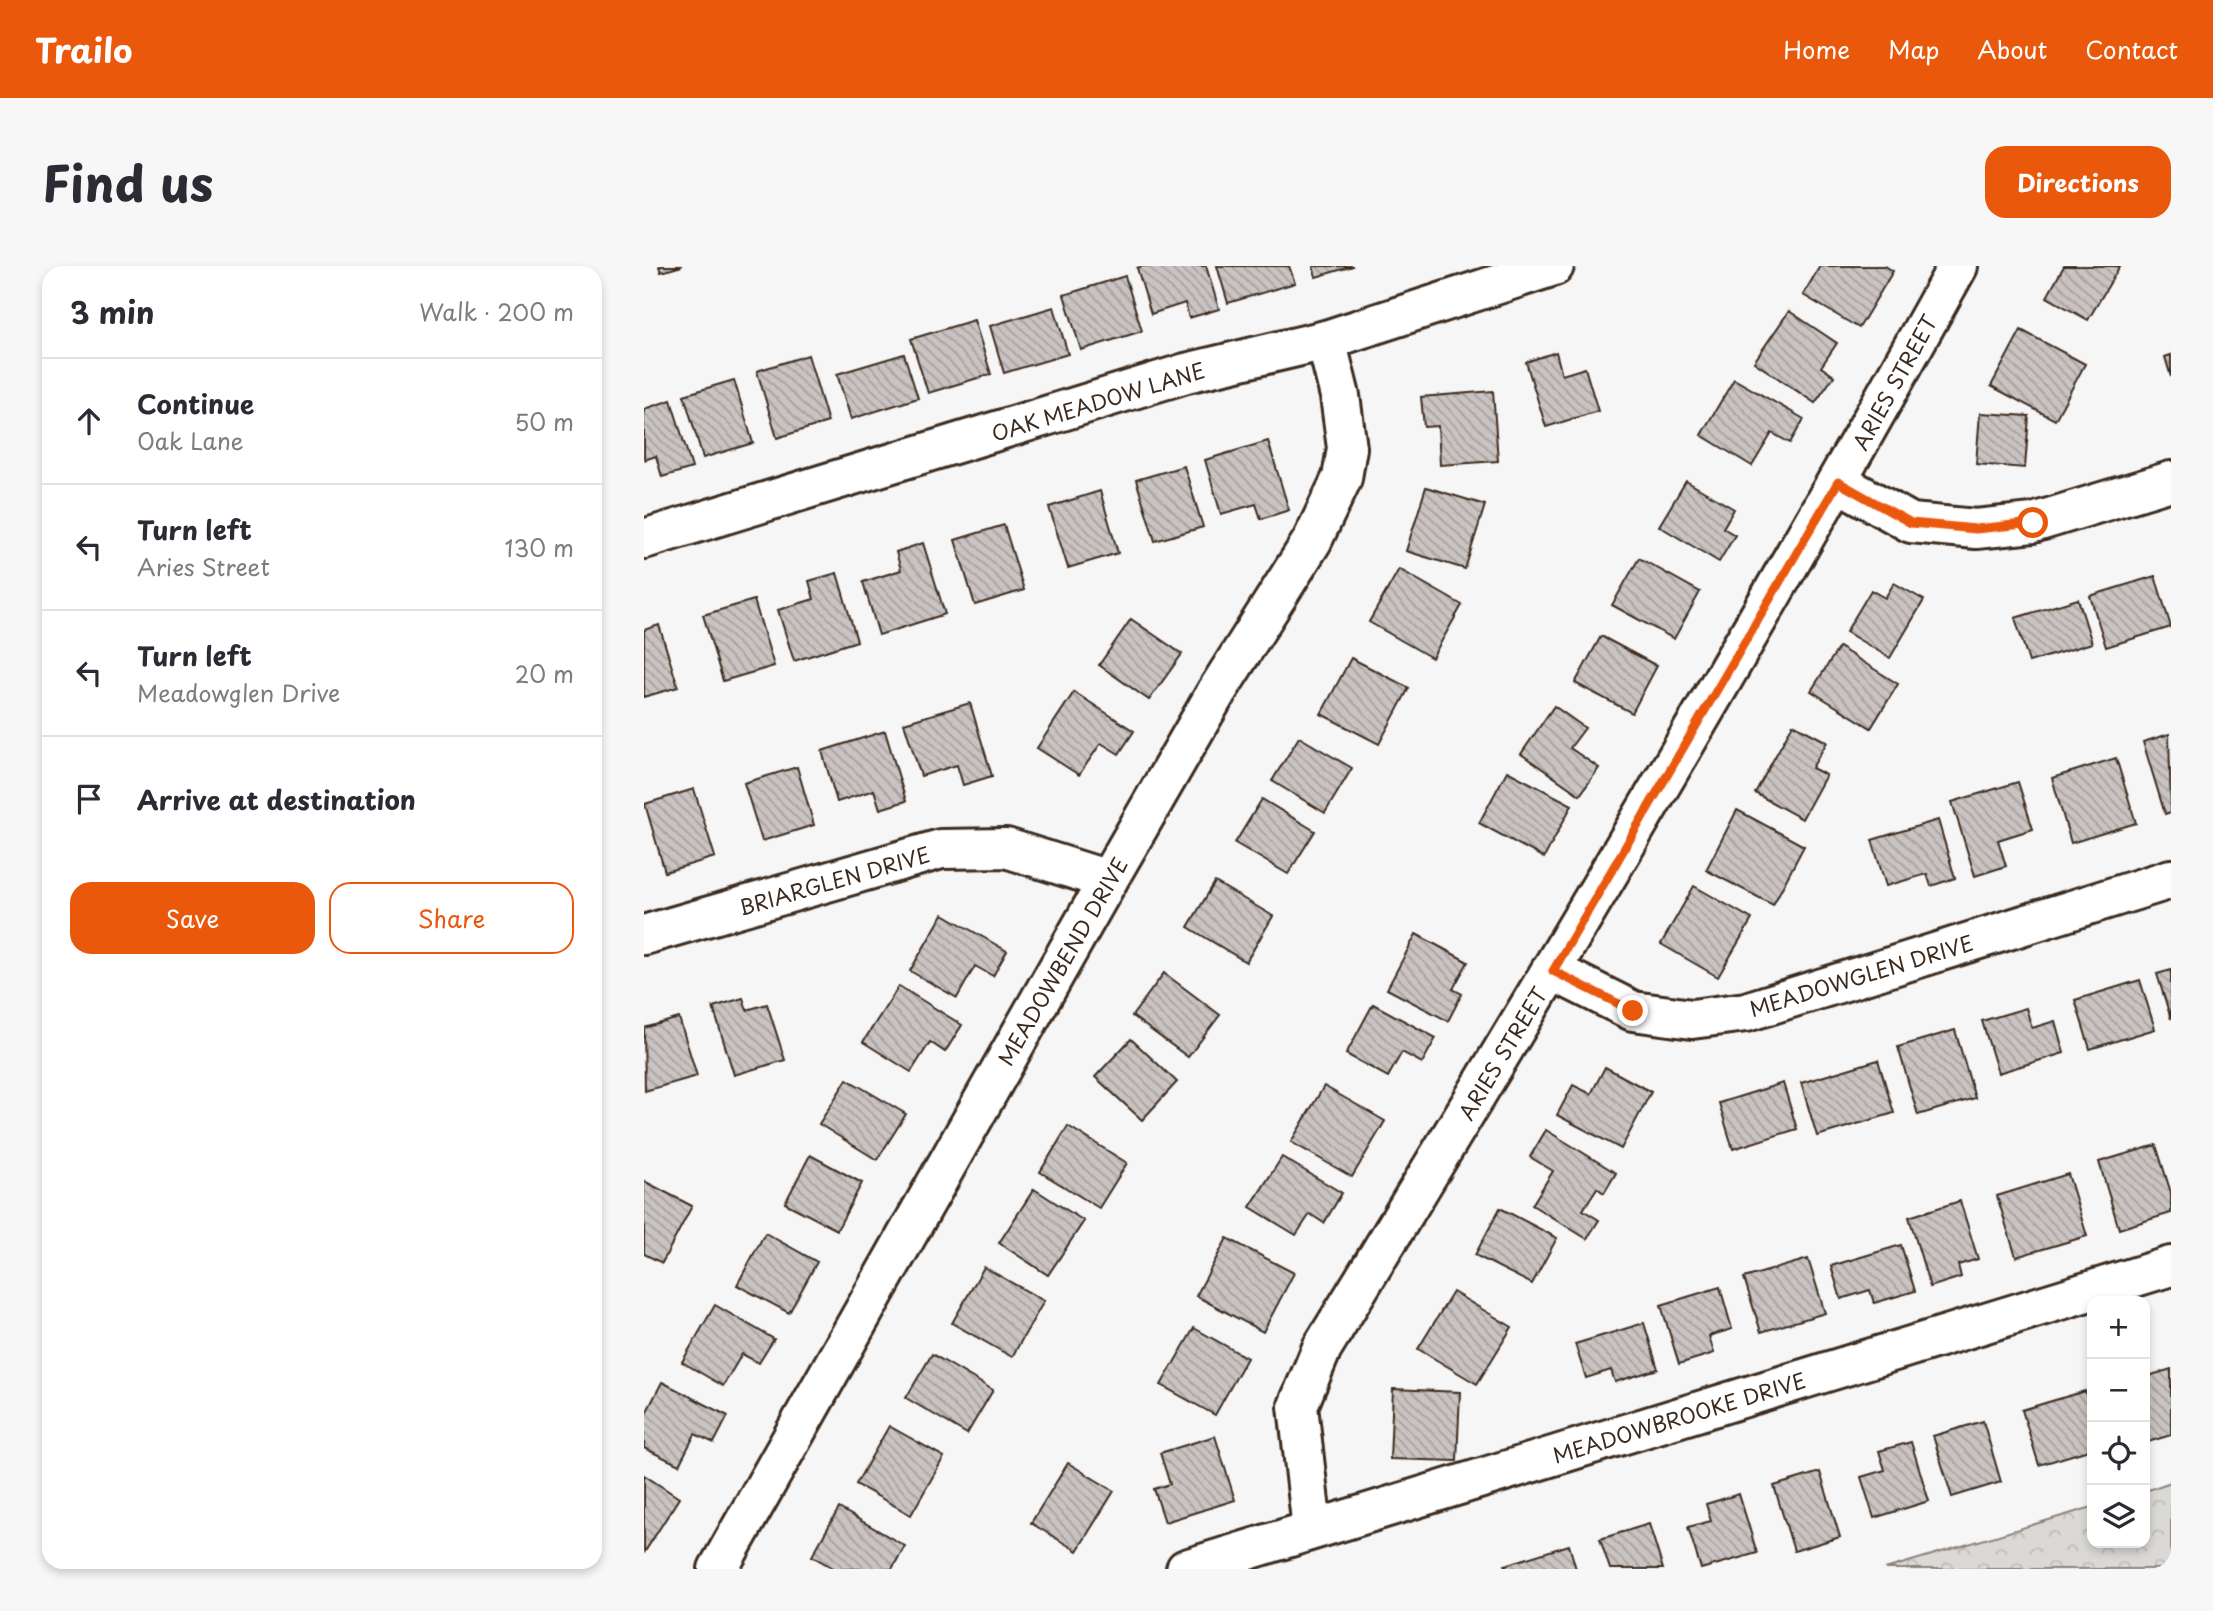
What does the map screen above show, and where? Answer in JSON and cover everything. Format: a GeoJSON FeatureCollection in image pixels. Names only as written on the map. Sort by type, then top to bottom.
{"type":"FeatureCollection","features":[{"type":"Feature","properties":{"kind":"street","name":"OAK MEADOW LANE"},"geometry":{"type":"LineString","coordinates":[[644,539],[1186,373],[1326,340],[1554,266]]}},
{"type":"Feature","properties":{"kind":"street","name":"ARIES STREET"},"geometry":{"type":"LineString","coordinates":[[1312,1529],[1298,1406],[1322,1348],[1553,971],[1838,482],[1958,266]]}},
{"type":"Feature","properties":{"kind":"street","name":"MEADOWBEND DRIVE"},"geometry":{"type":"LineString","coordinates":[[723,1568],[1108,880],[1217,691],[1312,541],[1342,478],[1347,448],[1340,396],[1326,340]]}},
{"type":"Feature","properties":{"kind":"street"},"geometry":{"type":"LineString","coordinates":[[1838,482],[1911,523],[1976,529],[2033,523],[2171,481]]}},
{"type":"Feature","properties":{"kind":"street","name":"BRIARGLEN DRIVE"},"geometry":{"type":"LineString","coordinates":[[644,935],[941,849],[1006,848],[1108,880]]}},
{"type":"Feature","properties":{"kind":"street","name":"MEADOWGLEN DRIVE"},"geometry":{"type":"LineString","coordinates":[[1553,971],[1633,1011],[1692,1019],[1746,1012],[2171,879]]}},
{"type":"Feature","properties":{"kind":"street","name":"MEADOWBROOKE DRIVE"},"geometry":{"type":"LineString","coordinates":[[1186,1569],[2171,1266]]}},
{"type":"Feature","properties":{"kind":"green space"},"geometry":{"type":"Polygon","coordinates":[[[2171,1482],[2171,1569],[1885,1569],[2087,1508],[2087,1548],[2150,1548],[2150,1489],[2171,1482]]]}},
{"type":"Feature","properties":{"kind":"building"},"geometry":{"type":"Polygon","coordinates":[[[659,266],[682,266],[661,272],[659,266]]]}},
{"type":"Feature","properties":{"kind":"building"},"geometry":{"type":"Polygon","coordinates":[[[1206,266],[1219,309],[1189,318],[1185,303],[1151,314],[1137,268],[1206,266]]]}},
{"type":"Feature","properties":{"kind":"building"},"geometry":{"type":"Polygon","coordinates":[[[1217,266],[1289,266],[1295,283],[1228,303],[1217,266]]]}},
{"type":"Feature","properties":{"kind":"building"},"geometry":{"type":"Polygon","coordinates":[[[1313,266],[1353,266],[1316,277],[1313,266]]]}},
{"type":"Feature","properties":{"kind":"building"},"geometry":{"type":"Polygon","coordinates":[[[1820,266],[1885,266],[1893,271],[1859,328],[1803,295],[1820,266]]]}},
{"type":"Feature","properties":{"kind":"building"},"geometry":{"type":"Polygon","coordinates":[[[2064,266],[2120,266],[2088,320],[2047,297],[2064,266]]]}},
{"type":"Feature","properties":{"kind":"building"},"geometry":{"type":"Polygon","coordinates":[[[1125,276],[1142,331],[1081,350],[1064,295],[1125,276]]]}},
{"type":"Feature","properties":{"kind":"building"},"geometry":{"type":"Polygon","coordinates":[[[1054,307],[1068,354],[1004,373],[990,326],[1054,307]]]}},
{"type":"Feature","properties":{"kind":"building"},"geometry":{"type":"Polygon","coordinates":[[[1789,311],[1837,343],[1821,367],[1834,376],[1815,403],[1754,362],[1789,311]]]}},
{"type":"Feature","properties":{"kind":"building"},"geometry":{"type":"Polygon","coordinates":[[[974,320],[991,374],[928,393],[911,339],[974,320]]]}},
{"type":"Feature","properties":{"kind":"building"},"geometry":{"type":"Polygon","coordinates":[[[2021,330],[2085,364],[2055,420],[1991,386],[2021,330]]]}},
{"type":"Feature","properties":{"kind":"building"},"geometry":{"type":"Polygon","coordinates":[[[1556,352],[1562,375],[1585,368],[1598,411],[1546,427],[1526,362],[1556,352]]]}},
{"type":"Feature","properties":{"kind":"building"},"geometry":{"type":"Polygon","coordinates":[[[904,354],[918,398],[851,419],[837,374],[904,354]]]}},
{"type":"Feature","properties":{"kind":"building"},"geometry":{"type":"Polygon","coordinates":[[[808,355],[828,422],[777,438],[757,371],[808,355]]]}},
{"type":"Feature","properties":{"kind":"building"},"geometry":{"type":"Polygon","coordinates":[[[2171,355],[2171,377],[2165,357],[2171,355]]]}},
{"type":"Feature","properties":{"kind":"building"},"geometry":{"type":"Polygon","coordinates":[[[1734,379],[1804,419],[1790,443],[1772,433],[1752,466],[1701,435],[1734,379]]]}},
{"type":"Feature","properties":{"kind":"building"},"geometry":{"type":"Polygon","coordinates":[[[734,380],[753,443],[703,458],[684,395],[734,380]]]}},
{"type":"Feature","properties":{"kind":"building"},"geometry":{"type":"Polygon","coordinates":[[[1493,391],[1498,461],[1440,465],[1438,426],[1424,427],[1421,397],[1493,391]]]}},
{"type":"Feature","properties":{"kind":"building"},"geometry":{"type":"Polygon","coordinates":[[[671,400],[692,468],[662,477],[656,456],[644,460],[644,409],[671,400]]]}},
{"type":"Feature","properties":{"kind":"building"},"geometry":{"type":"Polygon","coordinates":[[[1980,413],[2029,416],[2025,468],[1976,464],[1980,413]]]}},
{"type":"Feature","properties":{"kind":"building"},"geometry":{"type":"Polygon","coordinates":[[[1268,441],[1289,510],[1261,519],[1256,504],[1221,514],[1205,460],[1268,441]]]}},
{"type":"Feature","properties":{"kind":"building"},"geometry":{"type":"Polygon","coordinates":[[[1184,466],[1203,527],[1155,541],[1136,480],[1184,466]]]}},
{"type":"Feature","properties":{"kind":"building"},"geometry":{"type":"Polygon","coordinates":[[[1686,481],[1734,509],[1723,528],[1735,535],[1719,562],[1659,526],[1686,481]]]}},
{"type":"Feature","properties":{"kind":"building"},"geometry":{"type":"Polygon","coordinates":[[[1426,487],[1485,505],[1465,569],[1406,551],[1426,487]]]}},
{"type":"Feature","properties":{"kind":"building"},"geometry":{"type":"Polygon","coordinates":[[[1100,491],[1118,553],[1068,568],[1049,507],[1100,491]]]}},
{"type":"Feature","properties":{"kind":"building"},"geometry":{"type":"Polygon","coordinates":[[[1004,525],[1024,590],[975,605],[955,540],[1004,525]]]}},
{"type":"Feature","properties":{"kind":"building"},"geometry":{"type":"Polygon","coordinates":[[[923,543],[945,614],[879,635],[863,582],[901,570],[896,552],[923,543]]]}},
{"type":"Feature","properties":{"kind":"building"},"geometry":{"type":"Polygon","coordinates":[[[1639,558],[1700,592],[1674,639],[1612,605],[1639,558]]]}},
{"type":"Feature","properties":{"kind":"building"},"geometry":{"type":"Polygon","coordinates":[[[1399,569],[1462,605],[1432,658],[1369,622],[1399,569]]]}},
{"type":"Feature","properties":{"kind":"building"},"geometry":{"type":"Polygon","coordinates":[[[837,573],[857,641],[794,661],[778,610],[814,599],[809,581],[837,573]]]}},
{"type":"Feature","properties":{"kind":"building"},"geometry":{"type":"Polygon","coordinates":[[[2155,576],[2171,627],[2106,647],[2090,596],[2155,576]]]}},
{"type":"Feature","properties":{"kind":"building"},"geometry":{"type":"Polygon","coordinates":[[[1894,583],[1924,600],[1890,658],[1846,632],[1871,590],[1885,598],[1894,583]]]}},
{"type":"Feature","properties":{"kind":"building"},"geometry":{"type":"Polygon","coordinates":[[[2078,599],[2092,643],[2029,662],[2015,618],[2078,599]]]}},
{"type":"Feature","properties":{"kind":"building"},"geometry":{"type":"Polygon","coordinates":[[[754,600],[774,666],[723,681],[703,615],[754,600]]]}},
{"type":"Feature","properties":{"kind":"building"},"geometry":{"type":"Polygon","coordinates":[[[1131,619],[1182,654],[1149,700],[1099,665],[1131,619]]]}},
{"type":"Feature","properties":{"kind":"building"},"geometry":{"type":"Polygon","coordinates":[[[659,625],[678,687],[644,697],[644,630],[659,625]]]}},
{"type":"Feature","properties":{"kind":"building"},"geometry":{"type":"Polygon","coordinates":[[[1601,636],[1657,666],[1632,713],[1575,683],[1601,636]]]}},
{"type":"Feature","properties":{"kind":"building"},"geometry":{"type":"Polygon","coordinates":[[[1839,647],[1898,684],[1871,728],[1811,691],[1839,647]]]}},
{"type":"Feature","properties":{"kind":"building"},"geometry":{"type":"Polygon","coordinates":[[[1351,658],[1409,688],[1379,744],[1321,714],[1351,658]]]}},
{"type":"Feature","properties":{"kind":"building"},"geometry":{"type":"Polygon","coordinates":[[[1074,692],[1134,731],[1119,754],[1101,743],[1079,775],[1037,748],[1074,692]]]}},
{"type":"Feature","properties":{"kind":"building"},"geometry":{"type":"Polygon","coordinates":[[[970,703],[992,776],[963,785],[957,765],[921,776],[904,723],[970,703]]]}},
{"type":"Feature","properties":{"kind":"building"},"geometry":{"type":"Polygon","coordinates":[[[1554,706],[1585,728],[1570,748],[1599,768],[1580,795],[1521,754],[1554,706]]]}},
{"type":"Feature","properties":{"kind":"building"},"geometry":{"type":"Polygon","coordinates":[[[1793,724],[1827,742],[1812,768],[1826,775],[1802,819],[1755,793],[1793,724]]]}},
{"type":"Feature","properties":{"kind":"building"},"geometry":{"type":"Polygon","coordinates":[[[885,731],[906,801],[880,809],[874,790],[837,802],[822,751],[885,731]]]}},
{"type":"Feature","properties":{"kind":"building"},"geometry":{"type":"Polygon","coordinates":[[[2169,734],[2171,812],[2165,814],[2143,742],[2169,734]]]}},
{"type":"Feature","properties":{"kind":"building"},"geometry":{"type":"Polygon","coordinates":[[[1299,737],[1352,768],[1325,813],[1272,781],[1299,737]]]}},
{"type":"Feature","properties":{"kind":"building"},"geometry":{"type":"Polygon","coordinates":[[[2116,758],[2136,823],[2071,843],[2052,778],[2116,758]]]}},
{"type":"Feature","properties":{"kind":"building"},"geometry":{"type":"Polygon","coordinates":[[[797,767],[814,825],[762,841],[744,783],[797,767]]]}},
{"type":"Feature","properties":{"kind":"building"},"geometry":{"type":"Polygon","coordinates":[[[1507,771],[1572,805],[1544,858],[1479,823],[1507,771]]]}},
{"type":"Feature","properties":{"kind":"building"},"geometry":{"type":"Polygon","coordinates":[[[2018,782],[2033,829],[1998,840],[2006,866],[1975,876],[1952,802],[2018,782]]]}},
{"type":"Feature","properties":{"kind":"building"},"geometry":{"type":"Polygon","coordinates":[[[694,789],[715,857],[665,872],[645,804],[694,789]]]}},
{"type":"Feature","properties":{"kind":"building"},"geometry":{"type":"Polygon","coordinates":[[[1262,799],[1315,831],[1288,874],[1235,843],[1262,799]]]}},
{"type":"Feature","properties":{"kind":"building"},"geometry":{"type":"Polygon","coordinates":[[[1737,810],[1804,846],[1773,905],[1706,870],[1737,810]]]}},
{"type":"Feature","properties":{"kind":"building"},"geometry":{"type":"Polygon","coordinates":[[[1938,820],[1955,878],[1931,886],[1927,874],[1886,886],[1872,840],[1938,820]]]}},
{"type":"Feature","properties":{"kind":"building"},"geometry":{"type":"Polygon","coordinates":[[[1215,882],[1273,916],[1246,962],[1188,927],[1215,882]]]}},
{"type":"Feature","properties":{"kind":"building"},"geometry":{"type":"Polygon","coordinates":[[[1694,886],[1752,919],[1718,977],[1661,944],[1694,886]]]}},
{"type":"Feature","properties":{"kind":"building"},"geometry":{"type":"Polygon","coordinates":[[[943,914],[1007,951],[993,976],[975,966],[957,998],[910,971],[943,914]]]}},
{"type":"Feature","properties":{"kind":"building"},"geometry":{"type":"Polygon","coordinates":[[[1416,934],[1468,962],[1453,989],[1462,994],[1448,1021],[1387,989],[1416,934]]]}},
{"type":"Feature","properties":{"kind":"building"},"geometry":{"type":"Polygon","coordinates":[[[2171,970],[2171,1019],[2157,974],[2171,970]]]}},
{"type":"Feature","properties":{"kind":"building"},"geometry":{"type":"Polygon","coordinates":[[[1164,973],[1220,1015],[1188,1057],[1132,1016],[1164,973]]]}},
{"type":"Feature","properties":{"kind":"building"},"geometry":{"type":"Polygon","coordinates":[[[2140,980],[2155,1029],[2090,1049],[2075,1000],[2140,980]]]}},
{"type":"Feature","properties":{"kind":"building"},"geometry":{"type":"Polygon","coordinates":[[[899,986],[962,1025],[945,1052],[930,1042],[911,1072],[863,1042],[899,986]]]}},
{"type":"Feature","properties":{"kind":"building"},"geometry":{"type":"Polygon","coordinates":[[[743,998],[747,1010],[767,1004],[785,1060],[734,1075],[713,1007],[743,998]]]}},
{"type":"Feature","properties":{"kind":"building"},"geometry":{"type":"Polygon","coordinates":[[[1373,1004],[1436,1038],[1422,1063],[1402,1052],[1388,1077],[1346,1054],[1373,1004]]]}},
{"type":"Feature","properties":{"kind":"building"},"geometry":{"type":"Polygon","coordinates":[[[2026,1008],[2032,1028],[2055,1021],[2064,1053],[1998,1073],[1982,1021],[2026,1008]]]}},
{"type":"Feature","properties":{"kind":"building"},"geometry":{"type":"Polygon","coordinates":[[[679,1018],[697,1076],[645,1091],[644,1028],[679,1018]]]}},
{"type":"Feature","properties":{"kind":"building"},"geometry":{"type":"Polygon","coordinates":[[[1955,1030],[1975,1098],[1918,1115],[1898,1047],[1955,1030]]]}},
{"type":"Feature","properties":{"kind":"building"},"geometry":{"type":"Polygon","coordinates":[[[1131,1039],[1177,1082],[1142,1120],[1095,1077],[1131,1039]]]}},
{"type":"Feature","properties":{"kind":"building"},"geometry":{"type":"Polygon","coordinates":[[[1878,1060],[1894,1113],[1817,1136],[1801,1083],[1878,1060]]]}},
{"type":"Feature","properties":{"kind":"building"},"geometry":{"type":"Polygon","coordinates":[[[1605,1067],[1651,1092],[1621,1149],[1557,1115],[1573,1085],[1591,1094],[1605,1067]]]}},
{"type":"Feature","properties":{"kind":"building"},"geometry":{"type":"Polygon","coordinates":[[[847,1079],[906,1114],[877,1160],[819,1124],[847,1079]]]}},
{"type":"Feature","properties":{"kind":"building"},"geometry":{"type":"Polygon","coordinates":[[[1783,1083],[1797,1129],[1733,1149],[1719,1103],[1783,1083]]]}},
{"type":"Feature","properties":{"kind":"building"},"geometry":{"type":"Polygon","coordinates":[[[1324,1086],[1385,1121],[1352,1177],[1291,1142],[1324,1086]]]}},
{"type":"Feature","properties":{"kind":"building"},"geometry":{"type":"Polygon","coordinates":[[[1068,1126],[1127,1163],[1099,1208],[1040,1172],[1068,1126]]]}},
{"type":"Feature","properties":{"kind":"building"},"geometry":{"type":"Polygon","coordinates":[[[1546,1130],[1616,1173],[1604,1193],[1597,1188],[1583,1210],[1599,1220],[1587,1239],[1532,1205],[1553,1171],[1530,1157],[1546,1130]]]}},
{"type":"Feature","properties":{"kind":"building"},"geometry":{"type":"Polygon","coordinates":[[[2156,1145],[2171,1193],[2171,1213],[2119,1229],[2099,1162],[2156,1145]]]}},
{"type":"Feature","properties":{"kind":"building"},"geometry":{"type":"Polygon","coordinates":[[[810,1155],[862,1183],[837,1230],[785,1203],[810,1155]]]}},
{"type":"Feature","properties":{"kind":"building"},"geometry":{"type":"Polygon","coordinates":[[[1282,1157],[1342,1193],[1324,1223],[1310,1214],[1296,1235],[1250,1207],[1282,1157]]]}},
{"type":"Feature","properties":{"kind":"building"},"geometry":{"type":"Polygon","coordinates":[[[2068,1174],[2087,1236],[2016,1257],[1997,1196],[2068,1174]]]}},
{"type":"Feature","properties":{"kind":"building"},"geometry":{"type":"Polygon","coordinates":[[[644,1181],[692,1206],[662,1263],[644,1254],[644,1181]]]}},
{"type":"Feature","properties":{"kind":"building"},"geometry":{"type":"Polygon","coordinates":[[[1034,1189],[1084,1221],[1048,1275],[999,1243],[1034,1189]]]}},
{"type":"Feature","properties":{"kind":"building"},"geometry":{"type":"Polygon","coordinates":[[[1960,1201],[1978,1259],[1958,1265],[1961,1277],[1930,1287],[1909,1217],[1960,1201]]]}},
{"type":"Feature","properties":{"kind":"building"},"geometry":{"type":"Polygon","coordinates":[[[1500,1208],[1557,1238],[1532,1284],[1475,1255],[1500,1208]]]}},
{"type":"Feature","properties":{"kind":"building"},"geometry":{"type":"Polygon","coordinates":[[[765,1233],[817,1262],[789,1313],[737,1285],[765,1233]]]}},
{"type":"Feature","properties":{"kind":"building"},"geometry":{"type":"Polygon","coordinates":[[[1227,1238],[1294,1273],[1263,1332],[1196,1296],[1227,1238]]]}},
{"type":"Feature","properties":{"kind":"building"},"geometry":{"type":"Polygon","coordinates":[[[1901,1245],[1915,1291],[1874,1303],[1870,1290],[1841,1299],[1831,1266],[1901,1245]]]}},
{"type":"Feature","properties":{"kind":"building"},"geometry":{"type":"Polygon","coordinates":[[[1808,1259],[1825,1313],[1761,1332],[1744,1278],[1808,1259]]]}},
{"type":"Feature","properties":{"kind":"building"},"geometry":{"type":"Polygon","coordinates":[[[984,1267],[1044,1301],[1012,1357],[952,1323],[984,1267]]]}},
{"type":"Feature","properties":{"kind":"building"},"geometry":{"type":"Polygon","coordinates":[[[1720,1287],[1732,1329],[1709,1336],[1714,1353],[1679,1364],[1661,1305],[1720,1287]]]}},
{"type":"Feature","properties":{"kind":"building"},"geometry":{"type":"Polygon","coordinates":[[[1453,1292],[1512,1327],[1477,1384],[1418,1349],[1453,1292]]]}},
{"type":"Feature","properties":{"kind":"building"},"geometry":{"type":"Polygon","coordinates":[[[715,1305],[774,1339],[759,1363],[742,1354],[723,1386],[682,1362],[715,1305]]]}},
{"type":"Feature","properties":{"kind":"building"},"geometry":{"type":"Polygon","coordinates":[[[1644,1323],[1658,1369],[1615,1382],[1611,1370],[1586,1378],[1575,1344],[1644,1323]]]}},
{"type":"Feature","properties":{"kind":"building"},"geometry":{"type":"Polygon","coordinates":[[[1194,1328],[1247,1358],[1215,1415],[1161,1385],[1194,1328]]]}},
{"type":"Feature","properties":{"kind":"building"},"geometry":{"type":"Polygon","coordinates":[[[932,1354],[993,1390],[967,1434],[906,1398],[932,1354]]]}},
{"type":"Feature","properties":{"kind":"building"},"geometry":{"type":"Polygon","coordinates":[[[2171,1369],[2171,1435],[2150,1441],[2150,1422],[2150,1375],[2171,1369]]]}},
{"type":"Feature","properties":{"kind":"building"},"geometry":{"type":"Polygon","coordinates":[[[662,1382],[728,1416],[714,1443],[695,1434],[679,1465],[644,1448],[644,1417],[662,1382]]]}},
{"type":"Feature","properties":{"kind":"building"},"geometry":{"type":"Polygon","coordinates":[[[1393,1389],[1460,1392],[1457,1461],[1390,1459],[1393,1389]]]}},
{"type":"Feature","properties":{"kind":"building"},"geometry":{"type":"Polygon","coordinates":[[[2085,1391],[2087,1451],[2039,1465],[2022,1410],[2085,1391]]]}},
{"type":"Feature","properties":{"kind":"building"},"geometry":{"type":"Polygon","coordinates":[[[1983,1421],[2001,1482],[1952,1497],[1933,1436],[1983,1421]]]}},
{"type":"Feature","properties":{"kind":"building"},"geometry":{"type":"Polygon","coordinates":[[[889,1426],[944,1457],[911,1515],[856,1484],[889,1426]]]}},
{"type":"Feature","properties":{"kind":"building"},"geometry":{"type":"Polygon","coordinates":[[[1215,1436],[1235,1500],[1165,1522],[1154,1489],[1170,1484],[1160,1453],[1215,1436]]]}},
{"type":"Feature","properties":{"kind":"building"},"geometry":{"type":"Polygon","coordinates":[[[1911,1442],[1929,1501],[1874,1518],[1861,1477],[1885,1470],[1879,1451],[1911,1442]]]}},
{"type":"Feature","properties":{"kind":"building"},"geometry":{"type":"Polygon","coordinates":[[[1068,1463],[1114,1491],[1077,1551],[1031,1523],[1068,1463]]]}},
{"type":"Feature","properties":{"kind":"building"},"geometry":{"type":"Polygon","coordinates":[[[1820,1472],[1840,1537],[1794,1551],[1774,1486],[1820,1472]]]}},
{"type":"Feature","properties":{"kind":"building"},"geometry":{"type":"Polygon","coordinates":[[[644,1475],[679,1498],[644,1553],[644,1475]]]}},
{"type":"Feature","properties":{"kind":"building"},"geometry":{"type":"Polygon","coordinates":[[[1739,1494],[1757,1553],[1701,1569],[1688,1527],[1711,1521],[1706,1504],[1739,1494]]]}},
{"type":"Feature","properties":{"kind":"building"},"geometry":{"type":"Polygon","coordinates":[[[839,1508],[905,1546],[892,1569],[835,1569],[812,1556],[839,1508]]]}},
{"type":"Feature","properties":{"kind":"building"},"geometry":{"type":"Polygon","coordinates":[[[1649,1524],[1663,1569],[1610,1569],[1600,1539],[1649,1524]]]}},
{"type":"Feature","properties":{"kind":"building"},"geometry":{"type":"Polygon","coordinates":[[[1569,1545],[1576,1569],[1507,1569],[1505,1565],[1569,1545]]]}},
{"type":"Feature","properties":{"kind":"route"},"geometry":{"type":"LineString","coordinates":[[1633,1011],[1553,971],[1838,482],[1911,523],[1976,529],[2033,523]]}}]}
